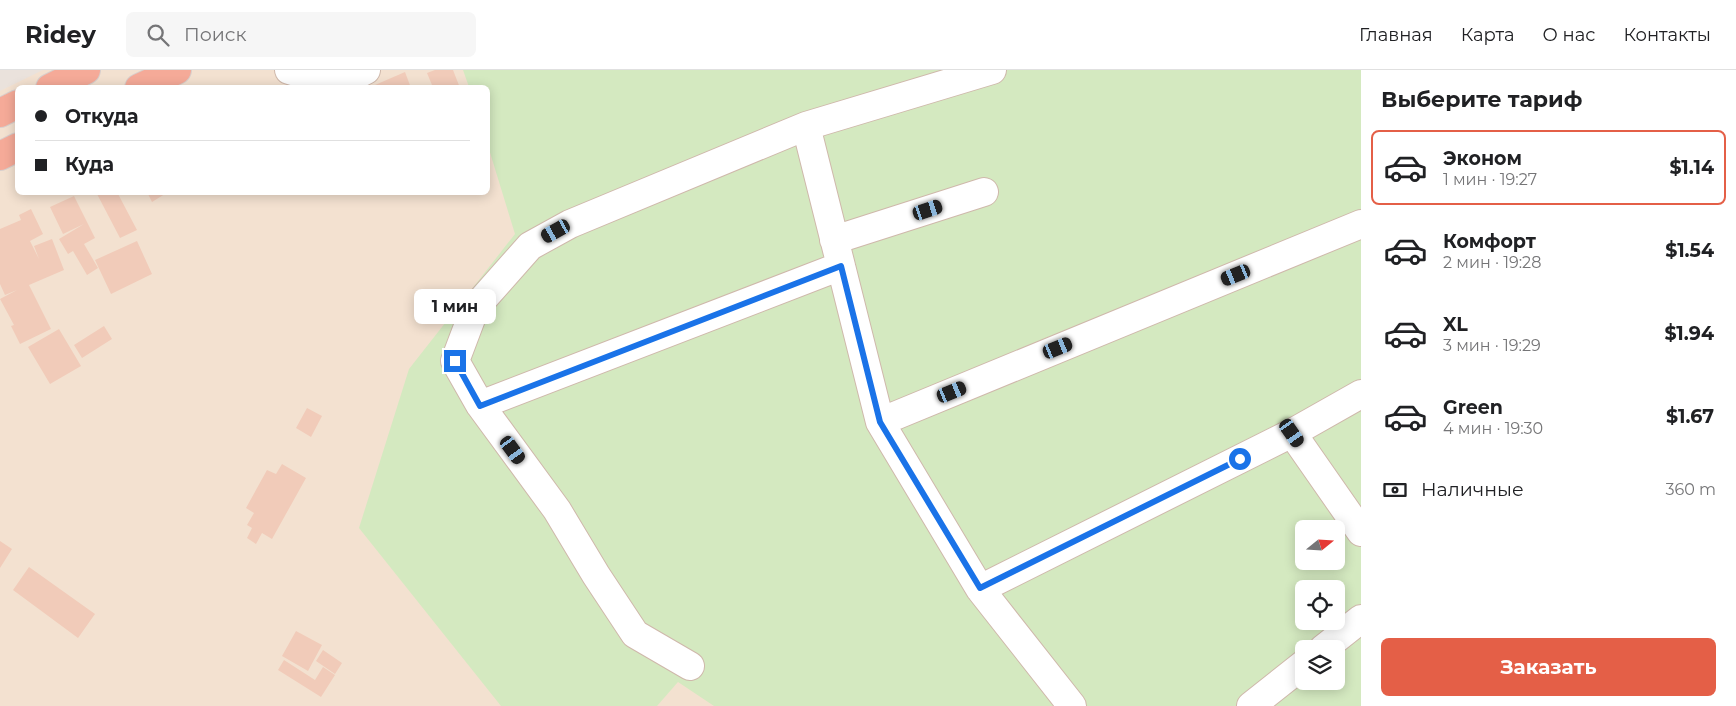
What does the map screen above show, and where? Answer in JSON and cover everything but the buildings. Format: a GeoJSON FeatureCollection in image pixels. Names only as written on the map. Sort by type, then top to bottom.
{"type":"FeatureCollection","features":[{"type":"Feature","properties":{"kind":"highway"},"geometry":{"type":"LineString","coordinates":[[145,85],[177,70]]}},
{"type":"Feature","properties":{"kind":"highway"},"geometry":{"type":"LineString","coordinates":[[0,114],[15,106]]}},
{"type":"Feature","properties":{"kind":"highway"},"geometry":{"type":"LineString","coordinates":[[0,156],[15,148]]}},
{"type":"Feature","properties":{"kind":"lane"},"geometry":{"type":"LineString","coordinates":[[289,70],[337,84],[366,70]]}},
{"type":"Feature","properties":{"kind":"lane"},"geometry":{"type":"LineString","coordinates":[[690,666],[635,634],[596,576],[556,510],[480,406],[455,361],[475,308],[530,246],[570,224],[806,126],[992,70]]}},
{"type":"Feature","properties":{"kind":"lane"},"geometry":{"type":"LineString","coordinates":[[806,126],[880,422],[980,588],[1072,706]]}},
{"type":"Feature","properties":{"kind":"lane"},"geometry":{"type":"LineString","coordinates":[[480,406],[984,192]]}},
{"type":"Feature","properties":{"kind":"lane"},"geometry":{"type":"LineString","coordinates":[[880,422],[1361,224]]}},
{"type":"Feature","properties":{"kind":"lane"},"geometry":{"type":"LineString","coordinates":[[980,588],[1292,433],[1361,394]]}},
{"type":"Feature","properties":{"kind":"lane"},"geometry":{"type":"LineString","coordinates":[[1292,433],[1361,532]]}},
{"type":"Feature","properties":{"kind":"lane"},"geometry":{"type":"LineString","coordinates":[[1334,640],[1361,619]]}},
{"type":"Feature","properties":{"kind":"lane"},"geometry":{"type":"LineString","coordinates":[[1251,706],[1295,671]]}},
{"type":"Feature","properties":{"kind":"shaded area"},"geometry":{"type":"Polygon","coordinates":[[[0,70],[1361,70],[1361,706],[0,706],[0,70]]]}},
{"type":"Feature","properties":{"kind":"shaded area"},"geometry":{"type":"Polygon","coordinates":[[[0,70],[43,70],[0,91],[0,70]]]}},
{"type":"Feature","properties":{"kind":"green space"},"geometry":{"type":"Polygon","coordinates":[[[463,70],[1361,70],[1361,706],[714,706],[678,682],[657,706],[501,706],[359,528],[409,369],[515,234],[490,153],[490,85],[468,85],[463,70]]]}},
{"type":"Feature","properties":{"kind":"route"},"geometry":{"type":"LineString","coordinates":[[455,361],[480,406],[841,266],[880,422],[980,588],[1240,459]]}}]}
